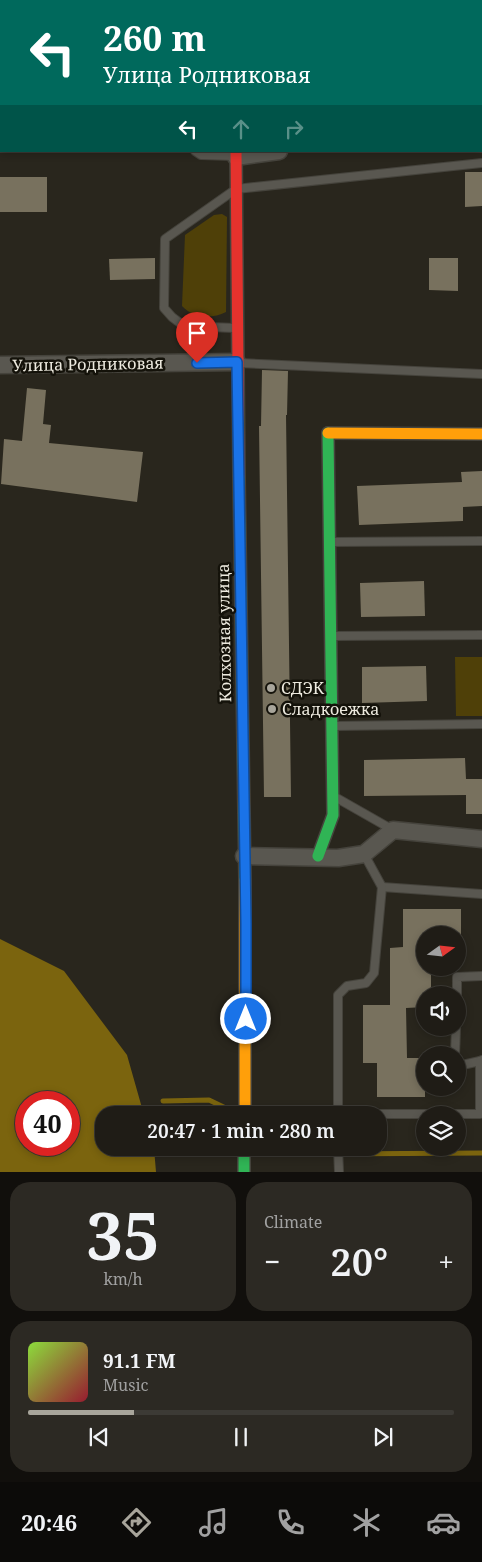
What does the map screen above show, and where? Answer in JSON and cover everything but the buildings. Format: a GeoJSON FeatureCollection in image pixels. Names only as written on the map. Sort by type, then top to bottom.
{"type":"FeatureCollection","features":[{"type":"Feature","properties":{"kind":"street"},"geometry":{"type":"LineString","coordinates":[[236,154],[265,152]]}},
{"type":"Feature","properties":{"kind":"street","name":"Колхозная улица"},"geometry":{"type":"LineString","coordinates":[[236,154],[237,362],[246,923],[245,1106]]}},
{"type":"Feature","properties":{"kind":"street","name":"Улица Родниковая"},"geometry":{"type":"LineString","coordinates":[[0,365],[237,362]]}},
{"type":"Feature","properties":{"kind":"street"},"geometry":{"type":"LineString","coordinates":[[318,856],[334,815],[328,433],[482,434]]}},
{"type":"Feature","properties":{"kind":"street"},"geometry":{"type":"LineString","coordinates":[[244,856],[318,856],[338,858],[364,854],[394,830],[482,839]]}},
{"type":"Feature","properties":{"kind":"street"},"geometry":{"type":"LineString","coordinates":[[244,1156],[244,1172]]}},
{"type":"Feature","properties":{"kind":"lane"},"geometry":{"type":"LineString","coordinates":[[196,152],[201,155],[236,154]]}},
{"type":"Feature","properties":{"kind":"lane"},"geometry":{"type":"LineString","coordinates":[[237,328],[184,326],[164,308],[165,239],[236,189],[482,163]]}},
{"type":"Feature","properties":{"kind":"lane"},"geometry":{"type":"LineString","coordinates":[[237,362],[482,374]]}},
{"type":"Feature","properties":{"kind":"lane"},"geometry":{"type":"LineString","coordinates":[[329,542],[482,541]]}},
{"type":"Feature","properties":{"kind":"lane"},"geometry":{"type":"LineString","coordinates":[[331,636],[482,635]]}},
{"type":"Feature","properties":{"kind":"lane"},"geometry":{"type":"LineString","coordinates":[[332,726],[482,724]]}},
{"type":"Feature","properties":{"kind":"lane"},"geometry":{"type":"LineString","coordinates":[[333,796],[394,830]]}},
{"type":"Feature","properties":{"kind":"lane"},"geometry":{"type":"LineString","coordinates":[[338,1106],[338,995],[347,986],[366,983],[374,973],[382,887],[364,854]]}},
{"type":"Feature","properties":{"kind":"lane"},"geometry":{"type":"LineString","coordinates":[[382,887],[482,894]]}},
{"type":"Feature","properties":{"kind":"lane"},"geometry":{"type":"LineString","coordinates":[[456,986],[457,977],[482,976]]}},
{"type":"Feature","properties":{"kind":"lane"},"geometry":{"type":"LineString","coordinates":[[387,1115],[480,1114],[481,1061],[466,1064]]}},
{"type":"Feature","properties":{"kind":"lane"},"geometry":{"type":"LineString","coordinates":[[338,1156],[339,1172]]}},
{"type":"Feature","properties":{"kind":"shaded area"},"geometry":{"type":"Polygon","coordinates":[[[222,214],[227,217],[226,312],[209,317],[192,313],[182,306],[185,235],[214,215],[222,214]]]}},
{"type":"Feature","properties":{"kind":"shaded area"},"geometry":{"type":"Polygon","coordinates":[[[455,657],[482,657],[482,716],[456,716],[455,657]]]}},
{"type":"Feature","properties":{"kind":"shaded area"},"geometry":{"type":"Polygon","coordinates":[[[0,939],[64,971],[127,1055],[141,1106],[95,1106],[95,1156],[155,1156],[156,1172],[0,1172],[0,939]]]}},
{"type":"Feature","properties":{"kind":"waterway"},"geometry":{"type":"LineString","coordinates":[[163,1101],[209,1100],[222,1106]]}},
{"type":"Feature","properties":{"kind":"waterway"},"geometry":{"type":"LineString","coordinates":[[387,1154],[482,1153]]}},
{"type":"Feature","properties":{"kind":"traffic: fast"},"geometry":{"type":"LineString","coordinates":[[318,856],[333,815],[328,433]]}},
{"type":"Feature","properties":{"kind":"traffic: fast"},"geometry":{"type":"LineString","coordinates":[[239,477],[245,880]]}},
{"type":"Feature","properties":{"kind":"traffic: fast"},"geometry":{"type":"LineString","coordinates":[[244,1156],[244,1172]]}},
{"type":"Feature","properties":{"kind":"traffic: slow"},"geometry":{"type":"LineString","coordinates":[[328,433],[482,434]]}},
{"type":"Feature","properties":{"kind":"traffic: slow"},"geometry":{"type":"LineString","coordinates":[[245,880],[245,1106]]}},
{"type":"Feature","properties":{"kind":"traffic: jam"},"geometry":{"type":"LineString","coordinates":[[236,152],[239,477]]}},
{"type":"Feature","properties":{"kind":"place","name":"СДЭК"},"geometry":{"type":"Point","coordinates":[271,688]}},
{"type":"Feature","properties":{"kind":"place","name":"Сладкоежка"},"geometry":{"type":"Point","coordinates":[272,709]}},
{"type":"Feature","properties":{"kind":"route"},"geometry":{"type":"LineString","coordinates":[[197,363],[237,362],[246,1019]]}}]}
